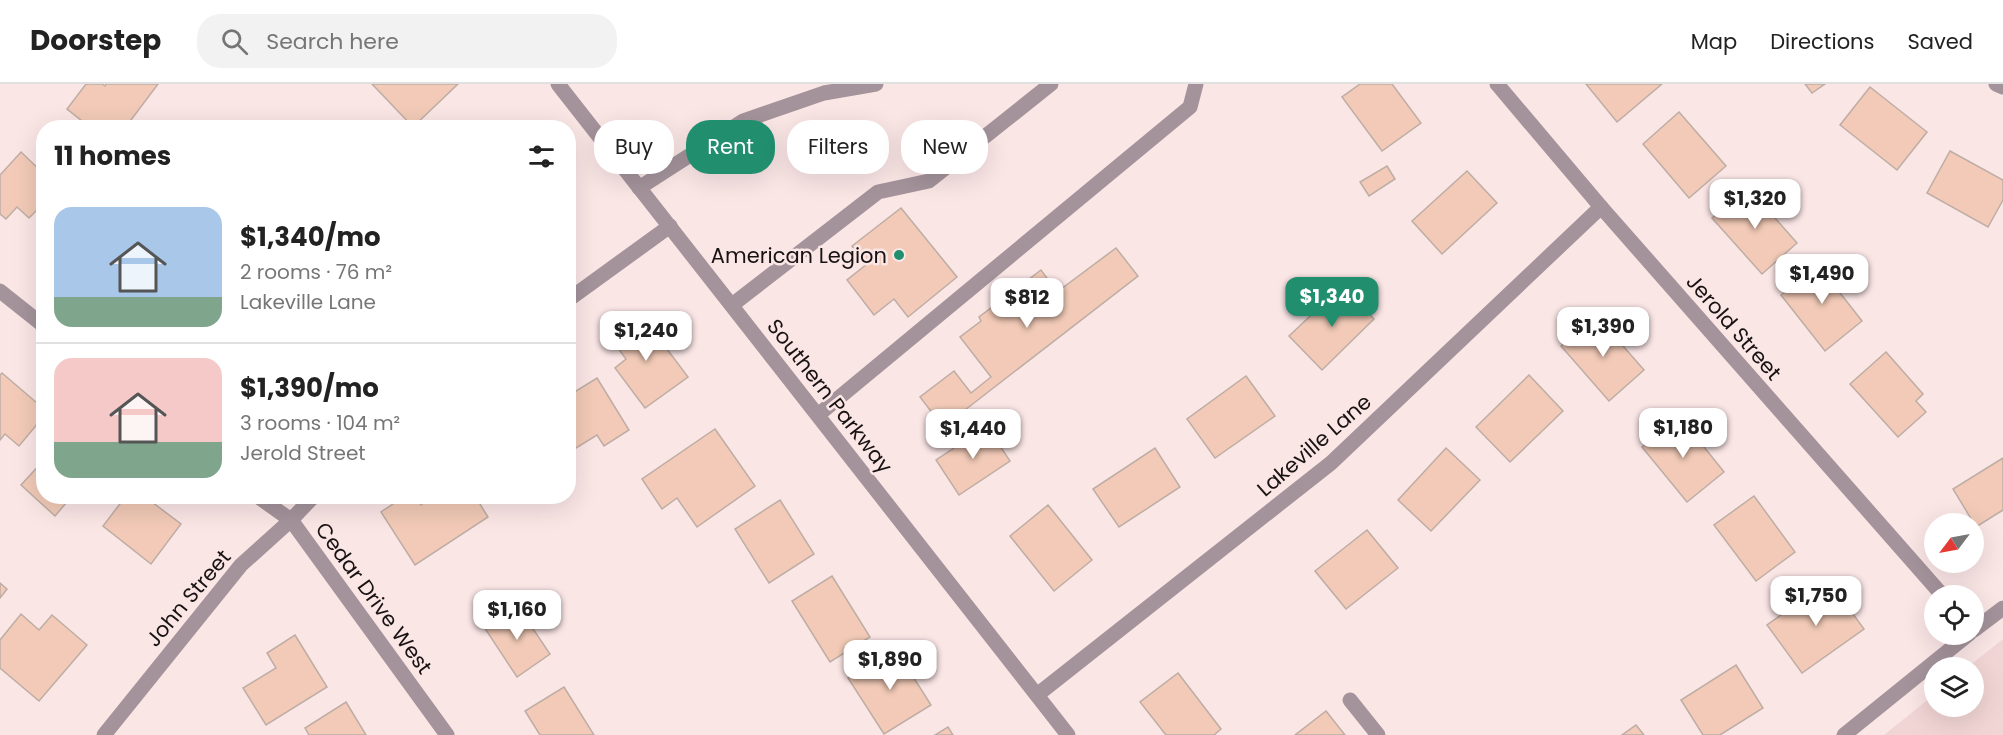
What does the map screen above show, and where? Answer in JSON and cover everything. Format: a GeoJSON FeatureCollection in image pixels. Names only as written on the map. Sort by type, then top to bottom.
{"type":"FeatureCollection","features":[{"type":"Feature","properties":{"kind":"street","name":"Southern Parkway"},"geometry":{"type":"LineString","coordinates":[[558,84],[1068,735]]}},
{"type":"Feature","properties":{"kind":"street"},"geometry":{"type":"LineString","coordinates":[[639,188],[743,121],[824,93],[876,84]]}},
{"type":"Feature","properties":{"kind":"street"},"geometry":{"type":"LineString","coordinates":[[732,305],[878,192],[929,182],[1051,84]]}},
{"type":"Feature","properties":{"kind":"street"},"geometry":{"type":"LineString","coordinates":[[818,415],[1191,107],[1196,84]]}},
{"type":"Feature","properties":{"kind":"street","name":"Jerold Street"},"geometry":{"type":"LineString","coordinates":[[1497,84],[1601,207],[1933,585]]}},
{"type":"Feature","properties":{"kind":"street"},"geometry":{"type":"LineString","coordinates":[[1996,84],[2003,87]]}},
{"type":"Feature","properties":{"kind":"street","name":"Lakeville Lane"},"geometry":{"type":"LineString","coordinates":[[1037,694],[1330,464],[1601,207]]}},
{"type":"Feature","properties":{"kind":"street"},"geometry":{"type":"LineString","coordinates":[[576,294],[670,226]]}},
{"type":"Feature","properties":{"kind":"street"},"geometry":{"type":"LineString","coordinates":[[0,291],[36,320]]}},
{"type":"Feature","properties":{"kind":"street","name":"Cedar Drive West"},"geometry":{"type":"LineString","coordinates":[[268,504],[291,520],[447,735]]}},
{"type":"Feature","properties":{"kind":"street","name":"John Street"},"geometry":{"type":"LineString","coordinates":[[104,735],[241,565],[306,504]]}},
{"type":"Feature","properties":{"kind":"street"},"geometry":{"type":"LineString","coordinates":[[1984,622],[2003,608]]}},
{"type":"Feature","properties":{"kind":"street"},"geometry":{"type":"LineString","coordinates":[[1844,735],[1955,645]]}},
{"type":"Feature","properties":{"kind":"street"},"geometry":{"type":"LineString","coordinates":[[1350,700],[1378,735]]}},
{"type":"Feature","properties":{"kind":"shaded area"},"geometry":{"type":"Polygon","coordinates":[[[2003,639],[2003,735],[1884,735],[1924,703],[1924,717],[1984,717],[1984,657],[1980,657],[2003,639]]]}},
{"type":"Feature","properties":{"kind":"building"},"geometry":{"type":"Polygon","coordinates":[[[86,84],[105,86],[106,84],[158,84],[131,120],[81,120],[67,109],[86,84]]]}},
{"type":"Feature","properties":{"kind":"building"},"geometry":{"type":"Polygon","coordinates":[[[372,84],[458,84],[420,120],[406,120],[372,84]]]}},
{"type":"Feature","properties":{"kind":"building"},"geometry":{"type":"Polygon","coordinates":[[[1360,84],[1392,84],[1421,123],[1382,151],[1342,97],[1360,84]]]}},
{"type":"Feature","properties":{"kind":"building"},"geometry":{"type":"Polygon","coordinates":[[[1586,84],[1662,84],[1617,122],[1586,84]]]}},
{"type":"Feature","properties":{"kind":"building"},"geometry":{"type":"Polygon","coordinates":[[[1805,84],[1825,84],[1812,93],[1805,84]]]}},
{"type":"Feature","properties":{"kind":"building"},"geometry":{"type":"Polygon","coordinates":[[[1870,87],[1927,132],[1897,170],[1840,125],[1870,87]]]}},
{"type":"Feature","properties":{"kind":"building"},"geometry":{"type":"Polygon","coordinates":[[[1679,112],[1726,166],[1689,198],[1643,144],[1679,112]]]}},
{"type":"Feature","properties":{"kind":"building"},"geometry":{"type":"Polygon","coordinates":[[[1950,151],[2003,180],[2003,200],[1988,227],[1927,193],[1950,151]]]}},
{"type":"Feature","properties":{"kind":"building"},"geometry":{"type":"Polygon","coordinates":[[[21,152],[36,166],[36,211],[29,218],[17,207],[6,219],[0,214],[0,175],[21,152]]]}},
{"type":"Feature","properties":{"kind":"building"},"geometry":{"type":"Polygon","coordinates":[[[1387,166],[1395,179],[1369,196],[1360,182],[1387,166]]]}},
{"type":"Feature","properties":{"kind":"building"},"geometry":{"type":"Polygon","coordinates":[[[1467,171],[1497,203],[1442,254],[1412,221],[1467,171]]]}},
{"type":"Feature","properties":{"kind":"building"},"geometry":{"type":"Polygon","coordinates":[[[1748,187],[1797,243],[1762,274],[1712,218],[1748,187]]]}},
{"type":"Feature","properties":{"kind":"building","name":"American Legion"},"geometry":{"type":"Polygon","coordinates":[[[901,208],[957,277],[908,317],[894,299],[874,315],[847,280],[867,264],[852,246],[901,208]]]}},
{"type":"Feature","properties":{"kind":"building"},"geometry":{"type":"Polygon","coordinates":[[[1116,248],[1138,276],[943,427],[920,397],[954,371],[971,393],[991,377],[960,337],[981,321],[979,317],[1041,270],[1057,292],[1116,248]]]}},
{"type":"Feature","properties":{"kind":"building"},"geometry":{"type":"Polygon","coordinates":[[[1827,258],[1842,277],[1833,284],[1862,321],[1825,351],[1781,295],[1827,258]]]}},
{"type":"Feature","properties":{"kind":"building"},"geometry":{"type":"Polygon","coordinates":[[[1342,286],[1374,319],[1322,370],[1289,336],[1342,286]]]}},
{"type":"Feature","properties":{"kind":"building"},"geometry":{"type":"Polygon","coordinates":[[[640,313],[688,377],[645,408],[615,368],[626,359],[609,336],[640,313]]]}},
{"type":"Feature","properties":{"kind":"building"},"geometry":{"type":"Polygon","coordinates":[[[1596,315],[1644,370],[1609,401],[1561,346],[1596,315]]]}},
{"type":"Feature","properties":{"kind":"building"},"geometry":{"type":"Polygon","coordinates":[[[1886,352],[1923,394],[1916,401],[1926,412],[1898,437],[1850,384],[1886,352]]]}},
{"type":"Feature","properties":{"kind":"building"},"geometry":{"type":"Polygon","coordinates":[[[2,373],[36,402],[36,426],[19,446],[5,434],[0,440],[0,375],[2,373]]]}},
{"type":"Feature","properties":{"kind":"building"},"geometry":{"type":"Polygon","coordinates":[[[1529,375],[1563,411],[1510,462],[1476,427],[1529,375]]]}},
{"type":"Feature","properties":{"kind":"building"},"geometry":{"type":"Polygon","coordinates":[[[1246,376],[1275,416],[1215,458],[1187,419],[1246,376]]]}},
{"type":"Feature","properties":{"kind":"building"},"geometry":{"type":"Polygon","coordinates":[[[597,378],[629,430],[604,446],[597,435],[576,448],[576,391],[597,378]]]}},
{"type":"Feature","properties":{"kind":"building"},"geometry":{"type":"Polygon","coordinates":[[[1680,417],[1724,472],[1687,502],[1642,447],[1680,417]]]}},
{"type":"Feature","properties":{"kind":"building"},"geometry":{"type":"Polygon","coordinates":[[[987,426],[1010,461],[959,495],[936,460],[987,426]]]}},
{"type":"Feature","properties":{"kind":"building"},"geometry":{"type":"Polygon","coordinates":[[[715,429],[755,486],[697,527],[677,498],[662,509],[642,479],[715,429]]]}},
{"type":"Feature","properties":{"kind":"building"},"geometry":{"type":"Polygon","coordinates":[[[1155,448],[1180,487],[1119,527],[1093,489],[1155,448]]]}},
{"type":"Feature","properties":{"kind":"building"},"geometry":{"type":"Polygon","coordinates":[[[1446,448],[1480,480],[1431,531],[1398,500],[1446,448]]]}},
{"type":"Feature","properties":{"kind":"building"},"geometry":{"type":"Polygon","coordinates":[[[2003,458],[2003,510],[1984,522],[1984,513],[1968,513],[1953,489],[2003,458]]]}},
{"type":"Feature","properties":{"kind":"building"},"geometry":{"type":"Polygon","coordinates":[[[36,469],[36,499],[21,485],[36,469]]]}},
{"type":"Feature","properties":{"kind":"building"},"geometry":{"type":"Polygon","coordinates":[[[1754,496],[1795,552],[1756,581],[1714,525],[1754,496]]]}},
{"type":"Feature","properties":{"kind":"building"},"geometry":{"type":"Polygon","coordinates":[[[780,500],[814,554],[769,583],[735,529],[780,500]]]}},
{"type":"Feature","properties":{"kind":"building"},"geometry":{"type":"Polygon","coordinates":[[[42,504],[65,504],[55,516],[42,504]]]}},
{"type":"Feature","properties":{"kind":"building"},"geometry":{"type":"Polygon","coordinates":[[[120,504],[155,504],[181,524],[151,564],[103,526],[120,504]]]}},
{"type":"Feature","properties":{"kind":"building"},"geometry":{"type":"Polygon","coordinates":[[[393,504],[480,504],[488,517],[415,565],[381,512],[393,504]]]}},
{"type":"Feature","properties":{"kind":"building"},"geometry":{"type":"Polygon","coordinates":[[[1048,505],[1092,560],[1054,591],[1010,536],[1048,505]]]}},
{"type":"Feature","properties":{"kind":"building"},"geometry":{"type":"Polygon","coordinates":[[[1367,530],[1398,568],[1346,609],[1315,571],[1367,530]]]}},
{"type":"Feature","properties":{"kind":"building"},"geometry":{"type":"Polygon","coordinates":[[[832,576],[870,637],[830,662],[792,601],[832,576]]]}},
{"type":"Feature","properties":{"kind":"building"},"geometry":{"type":"Polygon","coordinates":[[[1829,581],[1864,629],[1802,673],[1767,625],[1829,581]]]}},
{"type":"Feature","properties":{"kind":"building"},"geometry":{"type":"Polygon","coordinates":[[[0,583],[7,589],[0,598],[0,583]]]}},
{"type":"Feature","properties":{"kind":"building"},"geometry":{"type":"Polygon","coordinates":[[[517,605],[550,654],[517,677],[484,627],[517,605]]]}},
{"type":"Feature","properties":{"kind":"building"},"geometry":{"type":"Polygon","coordinates":[[[21,614],[39,630],[52,615],[87,645],[39,701],[0,668],[0,640],[21,614]]]}},
{"type":"Feature","properties":{"kind":"building"},"geometry":{"type":"Polygon","coordinates":[[[295,635],[327,687],[266,725],[243,688],[276,668],[267,653],[295,635]]]}},
{"type":"Feature","properties":{"kind":"building"},"geometry":{"type":"Polygon","coordinates":[[[895,648],[931,705],[884,734],[848,678],[895,648]]]}},
{"type":"Feature","properties":{"kind":"building"},"geometry":{"type":"Polygon","coordinates":[[[1736,665],[1763,708],[1720,735],[1703,735],[1681,700],[1736,665]]]}},
{"type":"Feature","properties":{"kind":"building"},"geometry":{"type":"Polygon","coordinates":[[[1178,673],[1221,729],[1214,735],[1166,735],[1140,702],[1178,673]]]}},
{"type":"Feature","properties":{"kind":"building"},"geometry":{"type":"Polygon","coordinates":[[[564,687],[594,735],[540,735],[525,711],[564,687]]]}},
{"type":"Feature","properties":{"kind":"building"},"geometry":{"type":"Polygon","coordinates":[[[346,702],[366,735],[309,735],[305,728],[346,702]]]}},
{"type":"Feature","properties":{"kind":"building"},"geometry":{"type":"Polygon","coordinates":[[[1326,711],[1345,735],[1295,735],[1326,711]]]}},
{"type":"Feature","properties":{"kind":"building"},"geometry":{"type":"Polygon","coordinates":[[[1636,725],[1644,735],[1622,735],[1636,725]]]}},
{"type":"Feature","properties":{"kind":"building"},"geometry":{"type":"Polygon","coordinates":[[[948,727],[953,735],[935,735],[948,727]]]}},
{"type":"Feature","properties":{"kind":"place","name":"American Legion"},"geometry":{"type":"Point","coordinates":[899,255]}}]}
